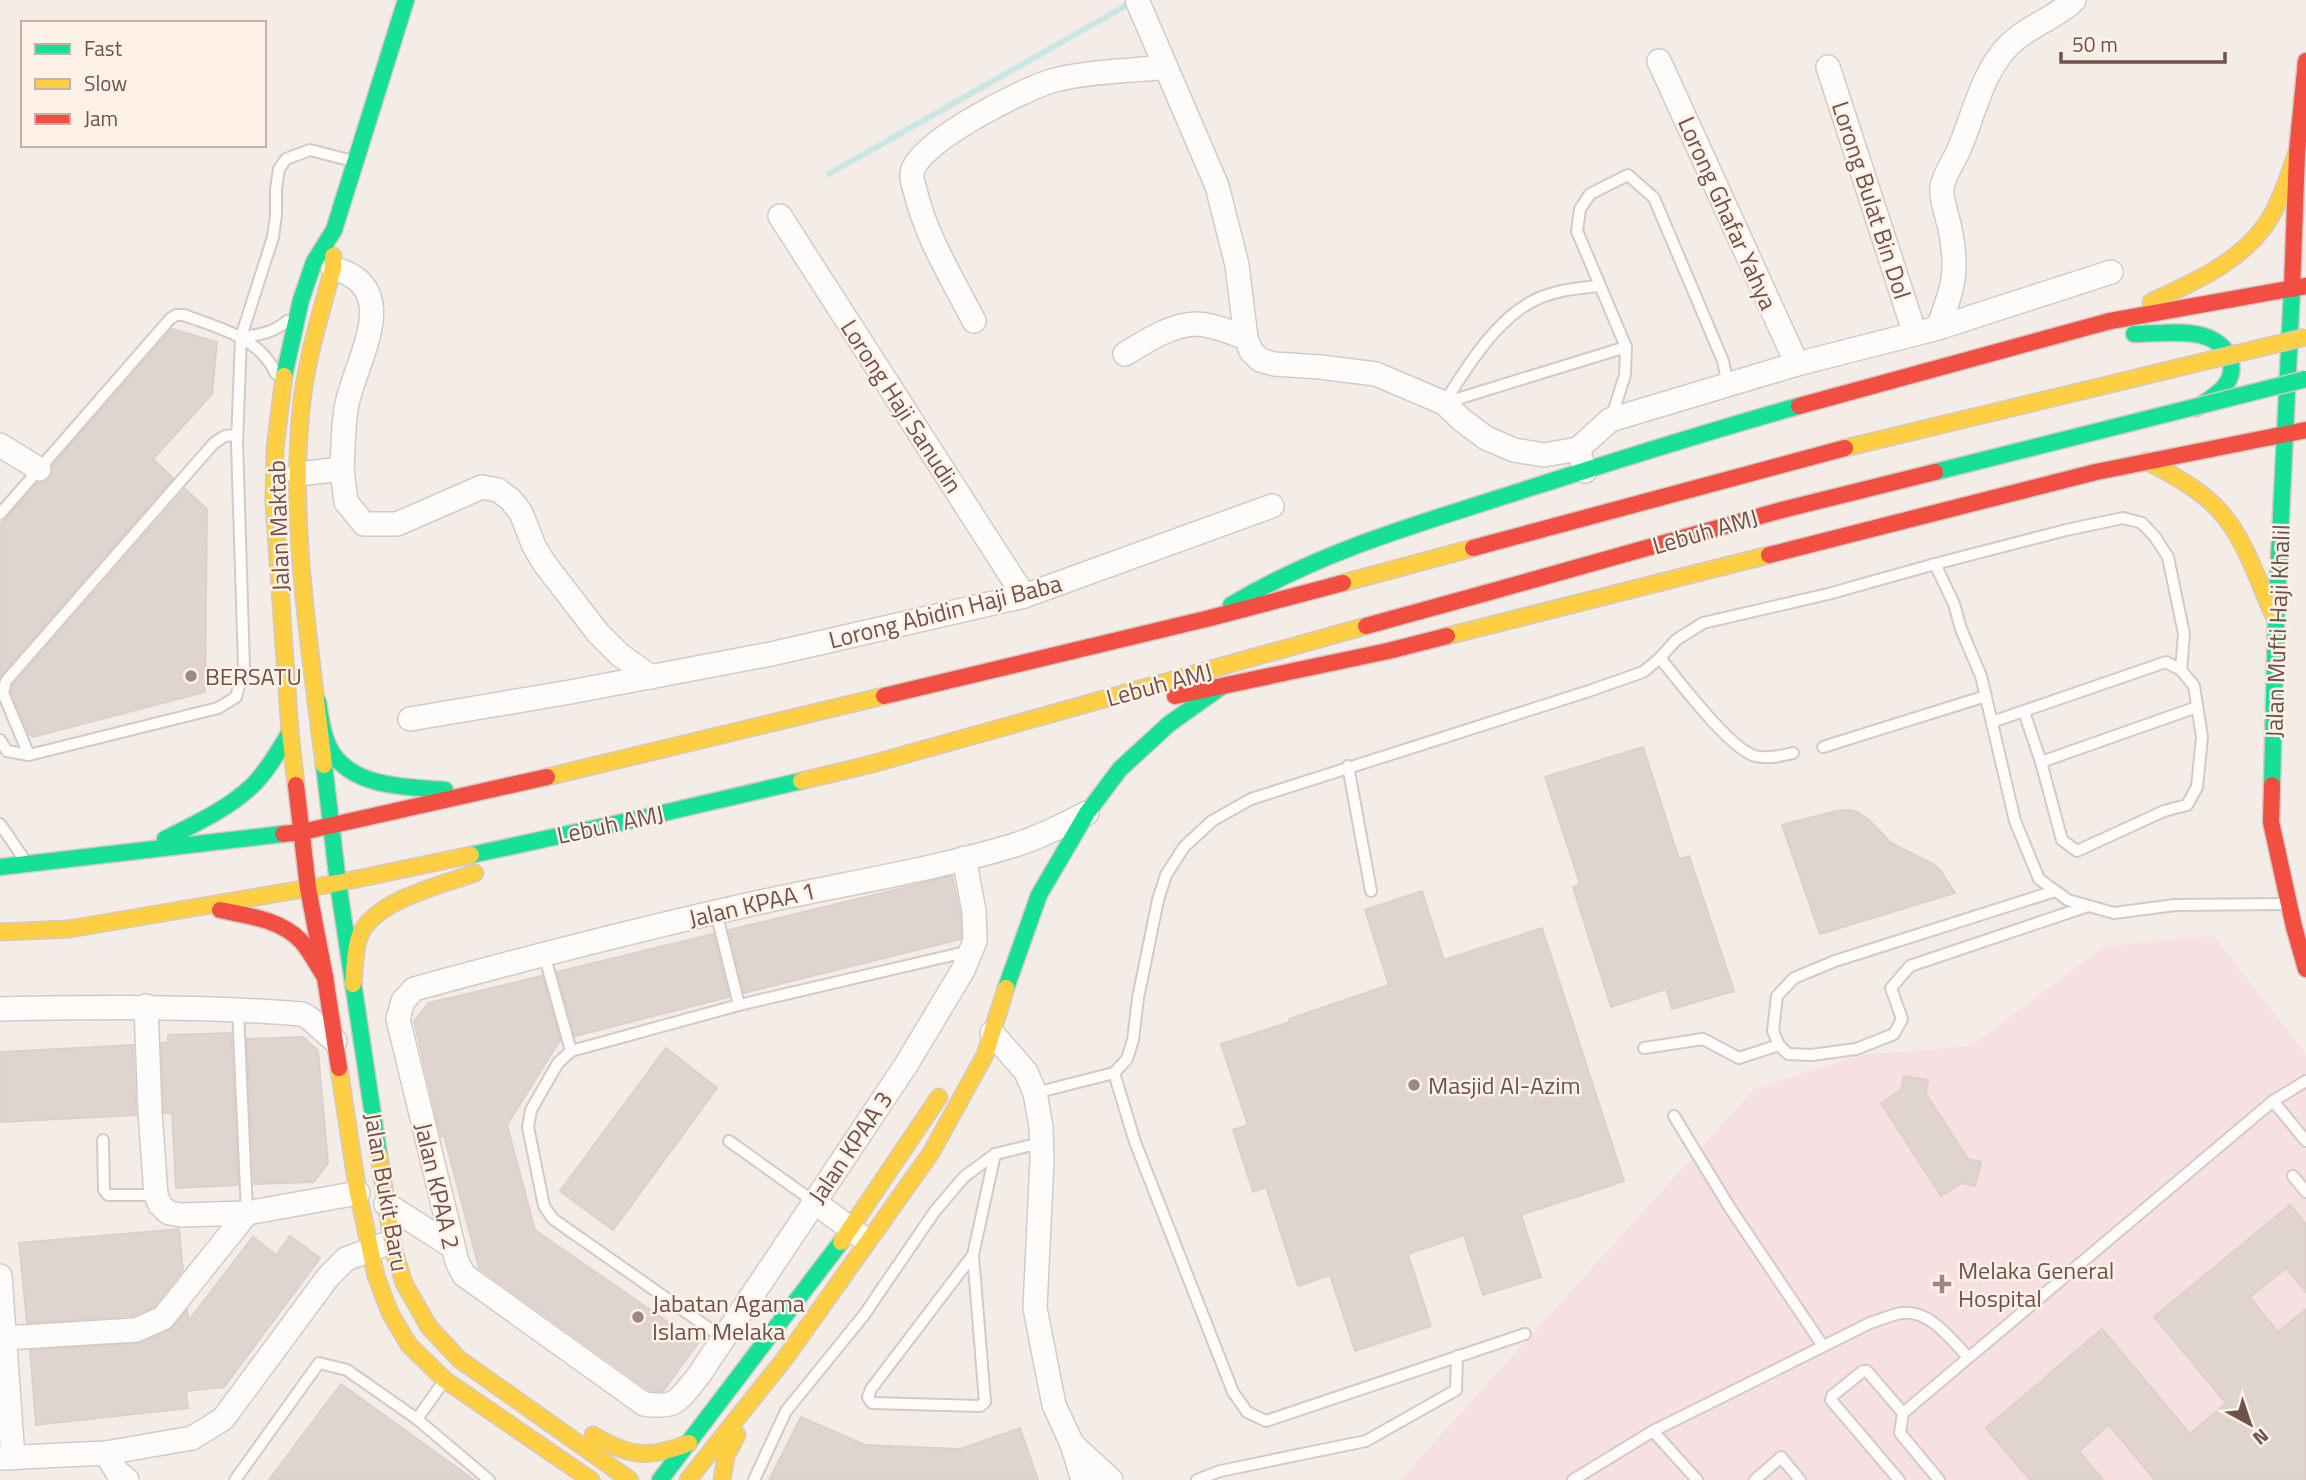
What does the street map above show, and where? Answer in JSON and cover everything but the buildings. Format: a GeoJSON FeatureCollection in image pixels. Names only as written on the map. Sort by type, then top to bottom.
{"type":"FeatureCollection","features":[{"type":"Feature","properties":{"kind":"main road","name":"Jalan Maktab"},"geometry":{"type":"LineString","coordinates":[[308,888],[290,732],[274,502],[275,449],[285,367],[301,300],[314,262],[334,230],[406,0]]}},
{"type":"Feature","properties":{"kind":"main road"},"geometry":{"type":"LineString","coordinates":[[2110,321],[2207,275],[2239,251],[2265,226],[2297,152],[2306,61]]}},
{"type":"Feature","properties":{"kind":"main road","name":"Jalan Mufti Haji Khalil"},"geometry":{"type":"LineString","coordinates":[[2297,152],[2299,287],[2286,434],[2276,619],[2271,822],[2306,969]]}},
{"type":"Feature","properties":{"kind":"main road","name":"Jalan Maktab"},"geometry":{"type":"LineString","coordinates":[[334,230],[333,268],[303,395],[298,474],[303,590],[338,883]]}},
{"type":"Feature","properties":{"kind":"main road"},"geometry":{"type":"LineString","coordinates":[[1210,618],[1267,584],[1311,563],[1581,460],[1729,426],[2110,321],[2299,287]]}},
{"type":"Feature","properties":{"kind":"main road"},"geometry":{"type":"LineString","coordinates":[[2064,334],[2196,334],[2222,344],[2234,362],[2227,384],[2216,396],[2161,430]]}},
{"type":"Feature","properties":{"kind":"main road","name":"Lebuh AMJ"},"geometry":{"type":"LineString","coordinates":[[0,867],[302,832],[479,793],[1210,618],[1888,437],[2306,337]]}},
{"type":"Feature","properties":{"kind":"main road","name":"Lebuh AMJ"},"geometry":{"type":"LineString","coordinates":[[0,932],[69,929],[338,883],[633,820],[868,765],[1782,510],[2306,379]]}},
{"type":"Feature","properties":{"kind":"main road"},"geometry":{"type":"LineString","coordinates":[[1062,710],[1175,696],[1388,651],[2096,472],[2306,430]]}},
{"type":"Feature","properties":{"kind":"main road"},"geometry":{"type":"LineString","coordinates":[[2096,472],[2128,451]]}},
{"type":"Feature","properties":{"kind":"main road"},"geometry":{"type":"LineString","coordinates":[[2146,461],[2208,499],[2233,528],[2276,619]]}},
{"type":"Feature","properties":{"kind":"main road"},"geometry":{"type":"LineString","coordinates":[[660,1480],[774,1333],[931,1153],[985,1055],[1012,967],[1040,894],[1087,813],[1120,769],[1169,724],[1222,686]]}},
{"type":"Feature","properties":{"kind":"main road"},"geometry":{"type":"LineString","coordinates":[[318,702],[326,741],[335,759],[353,772],[373,781],[479,793]]}},
{"type":"Feature","properties":{"kind":"main road"},"geometry":{"type":"LineString","coordinates":[[144,850],[210,815],[252,786],[272,762],[290,732]]}},
{"type":"Feature","properties":{"kind":"main road"},"geometry":{"type":"LineString","coordinates":[[353,984],[360,934],[368,922],[383,911],[412,897],[526,854],[633,820]]}},
{"type":"Feature","properties":{"kind":"main road","name":"Jalan Bukit Baru"},"geometry":{"type":"LineString","coordinates":[[338,883],[386,1203],[376,1276],[390,1313],[409,1345],[445,1380],[591,1480]]}},
{"type":"Feature","properties":{"kind":"main road","name":"Jalan Bukit Baru"},"geometry":{"type":"LineString","coordinates":[[308,888],[325,977],[358,1193],[381,1245],[429,1327],[460,1359],[630,1480]]}},
{"type":"Feature","properties":{"kind":"main road"},"geometry":{"type":"LineString","coordinates":[[207,906],[265,920],[284,929],[301,941],[325,977]]}},
{"type":"Feature","properties":{"kind":"main road"},"geometry":{"type":"LineString","coordinates":[[970,1048],[974,1041],[992,1033]]}},
{"type":"Feature","properties":{"kind":"main road"},"geometry":{"type":"LineString","coordinates":[[722,1480],[722,1465],[728,1448],[786,1357],[946,1087]]}},
{"type":"Feature","properties":{"kind":"main road"},"geometry":{"type":"LineString","coordinates":[[688,1480],[786,1357]]}},
{"type":"Feature","properties":{"kind":"main road"},"geometry":{"type":"LineString","coordinates":[[507,1393],[555,1409],[605,1443],[631,1454],[651,1456],[667,1453],[689,1443]]}},
{"type":"Feature","properties":{"kind":"main road"},"geometry":{"type":"LineString","coordinates":[[506,1422],[534,1451],[570,1480]]}},
{"type":"Feature","properties":{"kind":"street"},"geometry":{"type":"LineString","coordinates":[[1138,0],[1217,186],[1237,265],[1246,338],[1251,351],[1260,359],[1274,364],[1376,374],[1444,403],[1461,420],[1486,438],[1514,450],[1581,460],[1610,420],[1797,364],[1938,328],[2111,272]]}},
{"type":"Feature","properties":{"kind":"street"},"geometry":{"type":"LineString","coordinates":[[1938,328],[1955,272],[1954,247],[1941,188],[1959,150],[1981,90],[2007,47],[2024,32],[2065,9],[2074,0]]}},
{"type":"Feature","properties":{"kind":"street","name":"Lorong Ghafar Yahya"},"geometry":{"type":"LineString","coordinates":[[1659,61],[1797,364]]}},
{"type":"Feature","properties":{"kind":"street"},"geometry":{"type":"LineString","coordinates":[[974,321],[929,234],[912,174],[917,162],[949,133],[1020,92],[1054,80],[1080,75],[1167,67]]}},
{"type":"Feature","properties":{"kind":"street","name":"Lorong Bulat Bin Dol"},"geometry":{"type":"LineString","coordinates":[[1828,67],[1915,334]]}},
{"type":"Feature","properties":{"kind":"street","name":"Lorong Haji Sanudin"},"geometry":{"type":"LineString","coordinates":[[780,216],[1024,596]]}},
{"type":"Feature","properties":{"kind":"street"},"geometry":{"type":"LineString","coordinates":[[333,268],[350,273],[362,284],[372,313],[371,330],[346,407],[342,469],[346,502],[364,524],[397,524],[482,486],[498,490],[511,500],[521,513],[534,547],[544,563],[590,623],[620,655],[651,677]]}},
{"type":"Feature","properties":{"kind":"street"},"geometry":{"type":"LineString","coordinates":[[1125,354],[1178,327],[1196,324],[1215,327],[1246,338]]}},
{"type":"Feature","properties":{"kind":"street"},"geometry":{"type":"LineString","coordinates":[[0,445],[38,470]]}},
{"type":"Feature","properties":{"kind":"street"},"geometry":{"type":"LineString","coordinates":[[298,474],[342,469]]}},
{"type":"Feature","properties":{"kind":"street","name":"Lorong Abidin Haji Baba"},"geometry":{"type":"LineString","coordinates":[[410,719],[771,654],[1024,596],[1272,506]]}},
{"type":"Feature","properties":{"kind":"street","name":"Jalan KPAA 1"},"geometry":{"type":"LineString","coordinates":[[414,989],[716,912],[1017,845],[1087,813]]}},
{"type":"Feature","properties":{"kind":"street","name":"Jalan KPAA 3"},"geometry":{"type":"LineString","coordinates":[[661,1406],[673,1404],[680,1399],[699,1375],[906,1065],[963,970],[975,941],[974,911],[964,858]]}},
{"type":"Feature","properties":{"kind":"street","name":"Jalan KPAA 2"},"geometry":{"type":"LineString","coordinates":[[414,989],[402,1001],[398,1019],[453,1247],[464,1275],[644,1404],[661,1406]]}},
{"type":"Feature","properties":{"kind":"street"},"geometry":{"type":"LineString","coordinates":[[0,1009],[146,1006],[302,1014],[335,1041]]}},
{"type":"Feature","properties":{"kind":"street"},"geometry":{"type":"LineString","coordinates":[[146,1006],[156,1195],[160,1205],[169,1213],[247,1213],[358,1193]]}},
{"type":"Feature","properties":{"kind":"street"},"geometry":{"type":"LineString","coordinates":[[992,1033],[1026,1072],[1035,1093],[1041,1127],[1035,1308],[1054,1405],[1072,1444],[1083,1480]]}},
{"type":"Feature","properties":{"kind":"street"},"geometry":{"type":"LineString","coordinates":[[813,1201],[859,1235]]}},
{"type":"Feature","properties":{"kind":"street"},"geometry":{"type":"LineString","coordinates":[[386,1203],[453,1247]]}},
{"type":"Feature","properties":{"kind":"street"},"geometry":{"type":"LineString","coordinates":[[4,1338],[136,1330],[163,1318],[247,1213]]}},
{"type":"Feature","properties":{"kind":"street"},"geometry":{"type":"LineString","coordinates":[[0,1276],[6,1458],[106,1453],[192,1438],[223,1419],[328,1277],[346,1259],[381,1245]]}},
{"type":"Feature","properties":{"kind":"street"},"geometry":{"type":"LineString","coordinates":[[1072,1444],[1111,1480]]}},
{"type":"Feature","properties":{"kind":"street"},"geometry":{"type":"LineString","coordinates":[[106,1453],[117,1472],[127,1480]]}},
{"type":"Feature","properties":{"kind":"lane"},"geometry":{"type":"LineString","coordinates":[[0,740],[7,751],[29,755],[218,708],[236,697],[244,667],[237,435],[241,337],[273,237],[279,169],[286,159],[310,150],[355,162]]}},
{"type":"Feature","properties":{"kind":"lane"},"geometry":{"type":"LineString","coordinates":[[1610,420],[1625,375],[1626,347],[1577,231],[1580,209],[1590,194],[1628,175],[1654,198],[1723,361],[1728,385]]}},
{"type":"Feature","properties":{"kind":"lane"},"geometry":{"type":"LineString","coordinates":[[1444,403],[1497,327],[1536,299],[1570,289],[1601,286]]}},
{"type":"Feature","properties":{"kind":"lane"},"geometry":{"type":"LineString","coordinates":[[241,337],[262,335],[276,330],[288,320],[301,300]]}},
{"type":"Feature","properties":{"kind":"lane"},"geometry":{"type":"LineString","coordinates":[[0,514],[170,319],[176,316],[184,315],[241,337],[265,356],[275,371],[281,397]]}},
{"type":"Feature","properties":{"kind":"lane"},"geometry":{"type":"LineString","coordinates":[[1444,403],[1626,347]]}},
{"type":"Feature","properties":{"kind":"lane"},"geometry":{"type":"LineString","coordinates":[[29,755],[3,693],[6,681],[215,443],[225,436],[237,435]]}},
{"type":"Feature","properties":{"kind":"lane"},"geometry":{"type":"LineString","coordinates":[[1035,1093],[1114,1073],[1127,1059],[1133,1040],[1138,998],[1157,900],[1166,875],[1184,847],[1212,821],[1251,799],[1643,672],[1676,640],[1703,623],[1828,594],[2066,530],[2123,518],[2143,523],[2168,557],[2184,634],[2181,670]]}},
{"type":"Feature","properties":{"kind":"lane"},"geometry":{"type":"LineString","coordinates":[[1936,565],[1981,676],[2015,821],[2039,878],[2068,900],[2114,913],[2175,905],[2289,904]]}},
{"type":"Feature","properties":{"kind":"lane"},"geometry":{"type":"LineString","coordinates":[[1660,658],[1726,735],[1754,756],[1776,757],[1793,753]]}},
{"type":"Feature","properties":{"kind":"lane"},"geometry":{"type":"LineString","coordinates":[[1992,722],[2166,662],[2181,670],[2194,686],[2202,737],[2197,787],[2187,805],[2164,811],[2077,851],[2062,840],[2024,712]]}},
{"type":"Feature","properties":{"kind":"lane"},"geometry":{"type":"LineString","coordinates":[[1823,747],[1986,696]]}},
{"type":"Feature","properties":{"kind":"lane"},"geometry":{"type":"LineString","coordinates":[[2040,762],[2197,707]]}},
{"type":"Feature","properties":{"kind":"lane"},"geometry":{"type":"LineString","coordinates":[[1348,766],[1371,891]]}},
{"type":"Feature","properties":{"kind":"lane"},"geometry":{"type":"LineString","coordinates":[[0,824],[28,864]]}},
{"type":"Feature","properties":{"kind":"lane"},"geometry":{"type":"LineString","coordinates":[[2055,891],[1835,961],[1794,978],[1777,996],[1773,1031],[1779,1045],[1788,1054],[1811,1055],[1856,1049],[1894,1034],[1902,1019],[1891,988],[1910,966],[2088,906]]}},
{"type":"Feature","properties":{"kind":"lane"},"geometry":{"type":"LineString","coordinates":[[716,912],[739,1005]]}},
{"type":"Feature","properties":{"kind":"lane"},"geometry":{"type":"LineString","coordinates":[[723,1338],[552,1219],[544,1206],[528,1127],[531,1110],[558,1063],[571,1051],[739,1005],[971,951]]}},
{"type":"Feature","properties":{"kind":"lane"},"geometry":{"type":"LineString","coordinates":[[544,954],[571,1051]]}},
{"type":"Feature","properties":{"kind":"lane"},"geometry":{"type":"LineString","coordinates":[[238,1009],[247,1213]]}},
{"type":"Feature","properties":{"kind":"lane"},"geometry":{"type":"LineString","coordinates":[[1644,1048],[1703,1039],[1739,1058],[1779,1045]]}},
{"type":"Feature","properties":{"kind":"lane"},"geometry":{"type":"LineString","coordinates":[[1114,1073],[1135,1142],[1233,1392],[1247,1412],[1266,1421],[1525,1334]]}},
{"type":"Feature","properties":{"kind":"lane"},"geometry":{"type":"LineString","coordinates":[[1939,1480],[1900,1433],[1903,1413],[2273,1101],[2306,1081]]}},
{"type":"Feature","properties":{"kind":"lane"},"geometry":{"type":"LineString","coordinates":[[2273,1101],[2306,1141]]}},
{"type":"Feature","properties":{"kind":"lane"},"geometry":{"type":"LineString","coordinates":[[1674,1116],[1730,1208],[1823,1346]]}},
{"type":"Feature","properties":{"kind":"lane"},"geometry":{"type":"LineString","coordinates":[[103,1140],[104,1190],[108,1195],[156,1195]]}},
{"type":"Feature","properties":{"kind":"lane"},"geometry":{"type":"LineString","coordinates":[[729,1141],[813,1201]]}},
{"type":"Feature","properties":{"kind":"lane"},"geometry":{"type":"LineString","coordinates":[[754,1480],[786,1411],[864,1315],[935,1212],[964,1177],[995,1154],[1041,1143]]}},
{"type":"Feature","properties":{"kind":"lane"},"geometry":{"type":"LineString","coordinates":[[973,1255],[871,1389],[868,1397],[872,1403],[980,1406],[985,1402],[973,1255],[995,1154]]}},
{"type":"Feature","properties":{"kind":"lane"},"geometry":{"type":"LineString","coordinates":[[2293,1176],[2306,1192]]}},
{"type":"Feature","properties":{"kind":"lane"},"geometry":{"type":"LineString","coordinates":[[1573,1480],[1653,1431],[1870,1323],[1904,1313],[1922,1316],[1931,1320],[1968,1357]]}},
{"type":"Feature","properties":{"kind":"lane"},"geometry":{"type":"LineString","coordinates":[[1198,1480],[1220,1471],[1366,1441],[1456,1390],[1457,1356]]}},
{"type":"Feature","properties":{"kind":"lane"},"geometry":{"type":"LineString","coordinates":[[417,1419],[460,1359]]}},
{"type":"Feature","properties":{"kind":"lane"},"geometry":{"type":"LineString","coordinates":[[235,1480],[319,1363],[347,1370],[417,1419],[477,1476],[489,1480]]}},
{"type":"Feature","properties":{"kind":"lane"},"geometry":{"type":"LineString","coordinates":[[1899,1480],[1831,1401],[1832,1396],[1863,1371],[1867,1371],[1903,1413]]}},
{"type":"Feature","properties":{"kind":"lane"},"geometry":{"type":"LineString","coordinates":[[1653,1431],[1697,1480]]}},
{"type":"Feature","properties":{"kind":"lane"},"geometry":{"type":"LineString","coordinates":[[1755,1480],[1781,1457],[1800,1480]]}},
{"type":"Feature","properties":{"kind":"shaded area","name":"Melaka General Hospital"},"geometry":{"type":"Polygon","coordinates":[[[2213,935],[2306,1054],[2306,1480],[1400,1480],[1755,1088],[1861,1055],[1971,1046],[2103,947],[2213,935]]]}},
{"type":"Feature","properties":{"kind":"waterway"},"geometry":{"type":"LineString","coordinates":[[829,174],[1127,5]]}},
{"type":"Feature","properties":{"kind":"traffic: fast"},"geometry":{"type":"LineString","coordinates":[[284,376],[301,300],[314,262],[334,230],[406,0]]}},
{"type":"Feature","properties":{"kind":"traffic: fast"},"geometry":{"type":"LineString","coordinates":[[2272,785],[2276,619],[2292,289]]}},
{"type":"Feature","properties":{"kind":"traffic: fast"},"geometry":{"type":"LineString","coordinates":[[2134,334],[2192,334],[2212,339],[2225,349],[2231,363],[2229,379],[2219,392],[2196,408]]}},
{"type":"Feature","properties":{"kind":"traffic: fast"},"geometry":{"type":"LineString","coordinates":[[1935,472],[2306,379]]}},
{"type":"Feature","properties":{"kind":"traffic: fast"},"geometry":{"type":"LineString","coordinates":[[1231,605],[1298,570],[1401,529],[1799,406]]}},
{"type":"Feature","properties":{"kind":"traffic: fast"},"geometry":{"type":"LineString","coordinates":[[1006,988],[1039,895],[1087,813],[1120,769],[1169,724],[1221,687]]}},
{"type":"Feature","properties":{"kind":"traffic: fast"},"geometry":{"type":"LineString","coordinates":[[318,702],[323,729],[333,754],[355,774],[384,784],[445,790]]}},
{"type":"Feature","properties":{"kind":"traffic: fast"},"geometry":{"type":"LineString","coordinates":[[165,839],[211,815],[243,794],[264,773],[290,732]]}},
{"type":"Feature","properties":{"kind":"traffic: fast"},"geometry":{"type":"LineString","coordinates":[[324,765],[338,883],[379,1155]]}},
{"type":"Feature","properties":{"kind":"traffic: fast"},"geometry":{"type":"LineString","coordinates":[[471,855],[801,781]]}},
{"type":"Feature","properties":{"kind":"traffic: fast"},"geometry":{"type":"LineString","coordinates":[[0,867],[283,834]]}},
{"type":"Feature","properties":{"kind":"traffic: fast"},"geometry":{"type":"LineString","coordinates":[[660,1480],[841,1242]]}},
{"type":"Feature","properties":{"kind":"traffic: slow"},"geometry":{"type":"LineString","coordinates":[[2151,302],[2217,269],[2259,233],[2274,210],[2297,152]]}},
{"type":"Feature","properties":{"kind":"traffic: slow"},"geometry":{"type":"LineString","coordinates":[[324,765],[302,579],[298,485],[303,393],[312,346],[333,268],[333,256]]}},
{"type":"Feature","properties":{"kind":"traffic: slow"},"geometry":{"type":"LineString","coordinates":[[1845,448],[2306,337]]}},
{"type":"Feature","properties":{"kind":"traffic: slow"},"geometry":{"type":"LineString","coordinates":[[284,376],[275,449],[274,502],[296,785]]}},
{"type":"Feature","properties":{"kind":"traffic: slow"},"geometry":{"type":"LineString","coordinates":[[2146,461],[2193,488],[2218,509],[2243,546],[2273,614]]}},
{"type":"Feature","properties":{"kind":"traffic: slow"},"geometry":{"type":"LineString","coordinates":[[1343,583],[1473,548]]}},
{"type":"Feature","properties":{"kind":"traffic: slow"},"geometry":{"type":"LineString","coordinates":[[1447,636],[1769,555]]}},
{"type":"Feature","properties":{"kind":"traffic: slow"},"geometry":{"type":"LineString","coordinates":[[801,781],[868,765],[1366,626]]}},
{"type":"Feature","properties":{"kind":"traffic: slow"},"geometry":{"type":"LineString","coordinates":[[547,777],[884,696]]}},
{"type":"Feature","properties":{"kind":"traffic: slow"},"geometry":{"type":"LineString","coordinates":[[0,932],[69,929],[338,883],[471,855]]}},
{"type":"Feature","properties":{"kind":"traffic: slow"},"geometry":{"type":"LineString","coordinates":[[353,984],[360,935],[380,912],[411,895],[475,873]]}},
{"type":"Feature","properties":{"kind":"traffic: slow"},"geometry":{"type":"LineString","coordinates":[[688,1480],[786,1357],[931,1153],[985,1055],[1006,988]]}},
{"type":"Feature","properties":{"kind":"traffic: slow"},"geometry":{"type":"LineString","coordinates":[[339,1068],[358,1193],[376,1276],[390,1313],[409,1345],[445,1380],[591,1480]]}},
{"type":"Feature","properties":{"kind":"traffic: slow"},"geometry":{"type":"LineString","coordinates":[[841,1242],[939,1097]]}},
{"type":"Feature","properties":{"kind":"traffic: slow"},"geometry":{"type":"LineString","coordinates":[[379,1155],[393,1248],[404,1283],[429,1327],[459,1359],[630,1480]]}},
{"type":"Feature","properties":{"kind":"traffic: slow"},"geometry":{"type":"LineString","coordinates":[[593,1435],[618,1448],[640,1453],[663,1452],[689,1443]]}},
{"type":"Feature","properties":{"kind":"traffic: slow"},"geometry":{"type":"LineString","coordinates":[[722,1480],[726,1456],[737,1435]]}},
{"type":"Feature","properties":{"kind":"traffic: jam"},"geometry":{"type":"LineString","coordinates":[[2292,289],[2297,152],[2306,61]]}},
{"type":"Feature","properties":{"kind":"traffic: jam"},"geometry":{"type":"LineString","coordinates":[[1799,406],[2110,321],[2306,286]]}},
{"type":"Feature","properties":{"kind":"traffic: jam"},"geometry":{"type":"LineString","coordinates":[[1769,555],[2096,472],[2306,430]]}},
{"type":"Feature","properties":{"kind":"traffic: jam"},"geometry":{"type":"LineString","coordinates":[[1473,548],[1845,448]]}},
{"type":"Feature","properties":{"kind":"traffic: jam"},"geometry":{"type":"LineString","coordinates":[[1486,593],[1782,510],[1935,472]]}},
{"type":"Feature","properties":{"kind":"traffic: jam"},"geometry":{"type":"LineString","coordinates":[[884,696],[1210,618],[1343,583]]}},
{"type":"Feature","properties":{"kind":"traffic: jam"},"geometry":{"type":"LineString","coordinates":[[1366,626],[1486,593]]}},
{"type":"Feature","properties":{"kind":"traffic: jam"},"geometry":{"type":"LineString","coordinates":[[1175,696],[1447,636]]}},
{"type":"Feature","properties":{"kind":"traffic: jam"},"geometry":{"type":"LineString","coordinates":[[283,834],[547,777]]}},
{"type":"Feature","properties":{"kind":"traffic: jam"},"geometry":{"type":"LineString","coordinates":[[296,785],[308,888],[339,1068]]}},
{"type":"Feature","properties":{"kind":"traffic: jam"},"geometry":{"type":"LineString","coordinates":[[2272,785],[2271,822],[2306,969]]}},
{"type":"Feature","properties":{"kind":"traffic: jam"},"geometry":{"type":"LineString","coordinates":[[220,910],[263,919],[293,934],[304,945],[325,977]]}},
{"type":"Feature","properties":{"kind":"place","name":"BERSATU"},"geometry":{"type":"Point","coordinates":[191,676]}},
{"type":"Feature","properties":{"kind":"place","name":"Masjid Al-Azim"},"geometry":{"type":"Point","coordinates":[1414,1085]}},
{"type":"Feature","properties":{"kind":"place","name":"Melaka General Hospital"},"geometry":{"type":"Point","coordinates":[1942,1284]}},
{"type":"Feature","properties":{"kind":"place","name":"Jabatan Agama Islam Melaka"},"geometry":{"type":"Point","coordinates":[638,1317]}}]}
